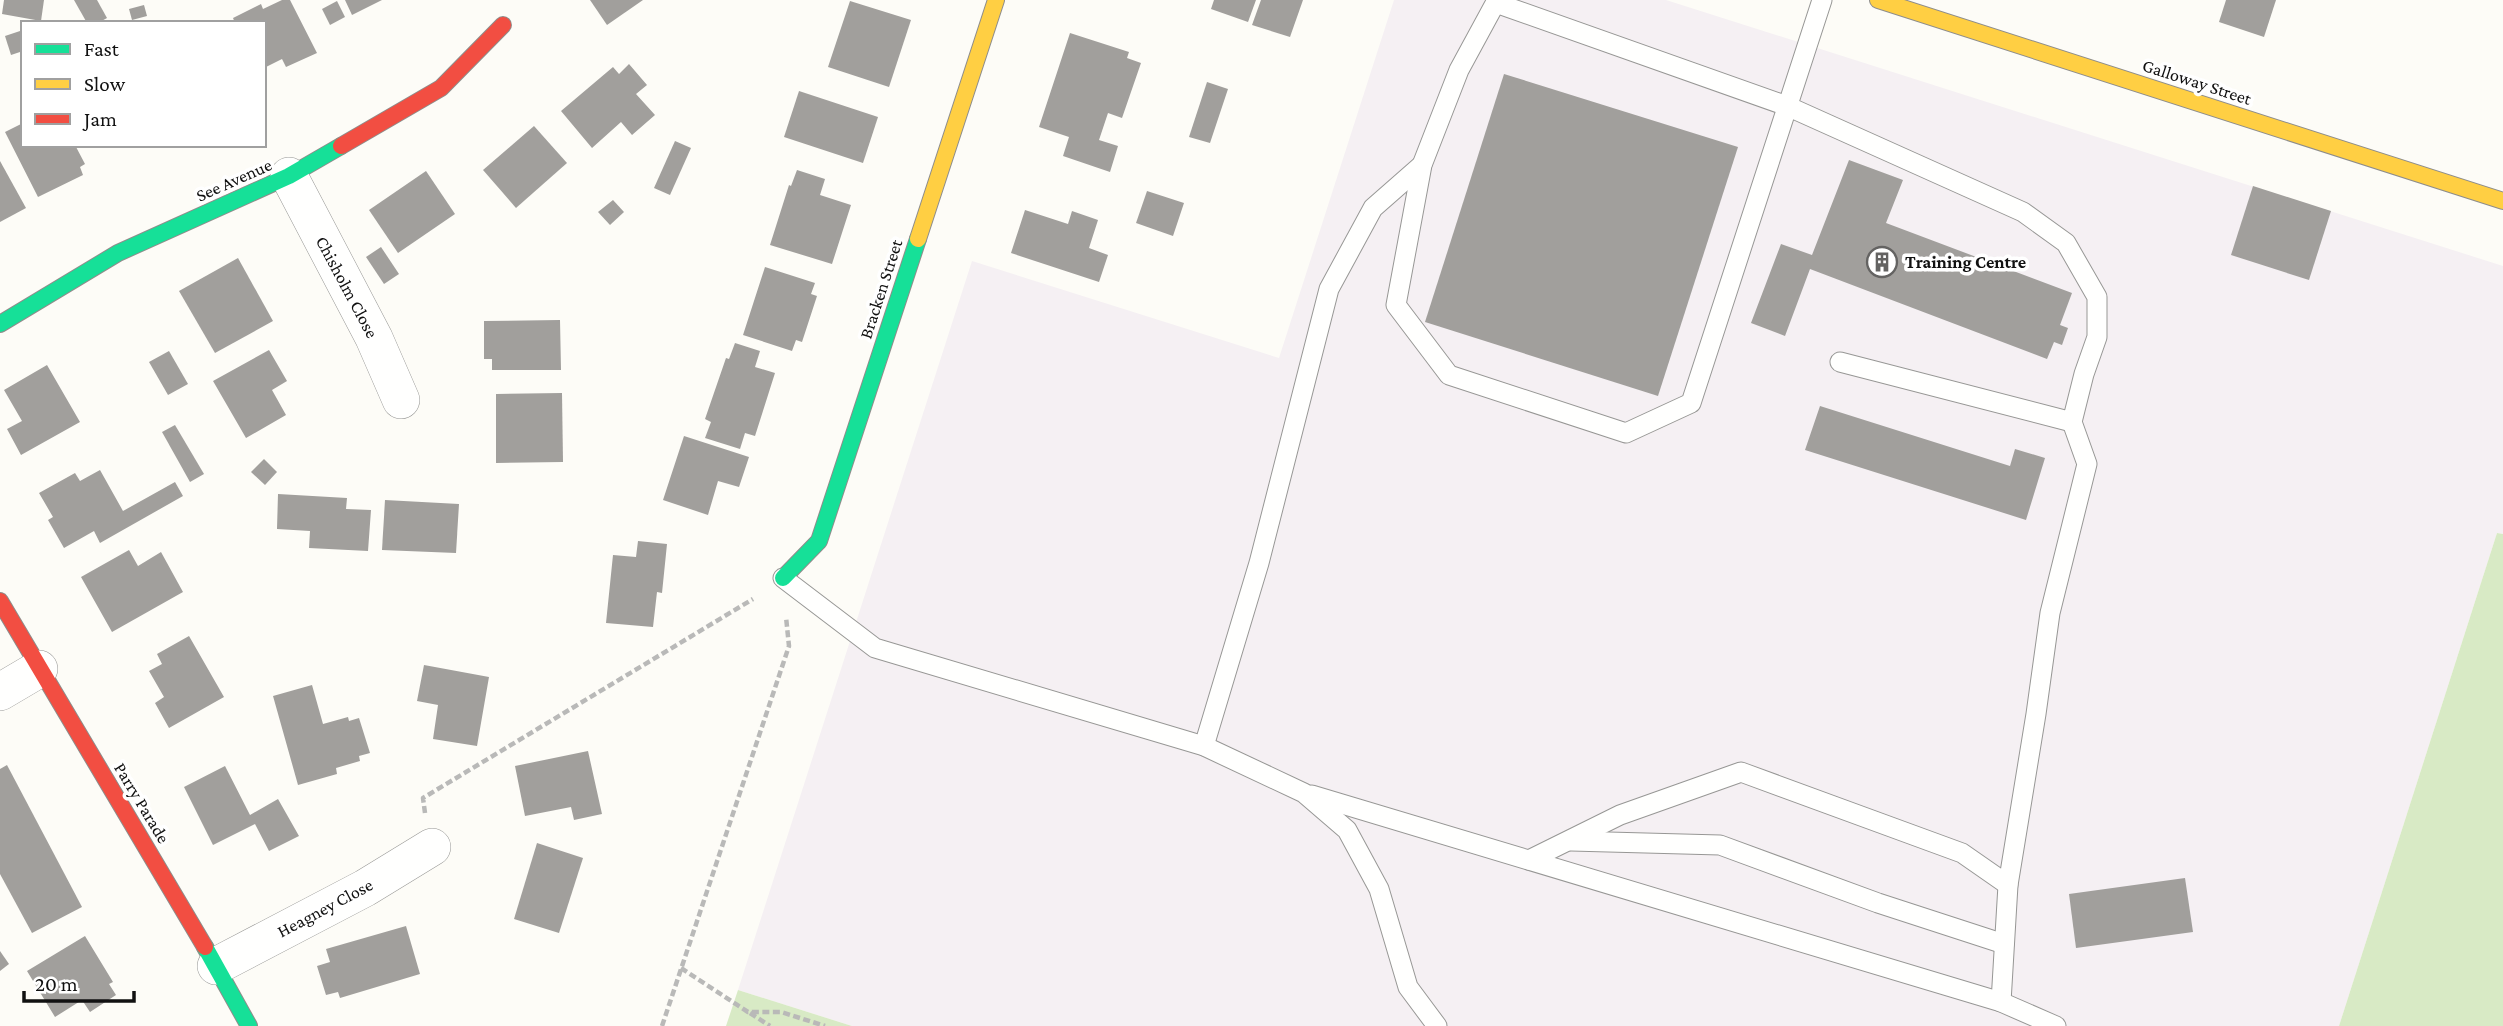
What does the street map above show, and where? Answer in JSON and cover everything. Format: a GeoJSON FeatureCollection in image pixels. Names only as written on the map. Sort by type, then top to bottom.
{"type":"FeatureCollection","features":[{"type":"Feature","properties":{"kind":"street","name":"Bracken Street"},"geometry":{"type":"LineString","coordinates":[[783,578],[819,541],[996,0]]}},
{"type":"Feature","properties":{"kind":"street","name":"Galloway Street"},"geometry":{"type":"LineString","coordinates":[[1878,0],[2503,201]]}},
{"type":"Feature","properties":{"kind":"street","name":"See Avenue"},"geometry":{"type":"LineString","coordinates":[[0,324],[118,253],[289,176],[440,88],[503,24]]}},
{"type":"Feature","properties":{"kind":"street","name":"Chisholm Close"},"geometry":{"type":"LineString","coordinates":[[289,176],[374,338],[401,400]]}},
{"type":"Feature","properties":{"kind":"street","name":"Parry Parade"},"geometry":{"type":"LineString","coordinates":[[0,601],[248,1026]]}},
{"type":"Feature","properties":{"kind":"street"},"geometry":{"type":"LineString","coordinates":[[0,692],[40,669]]}},
{"type":"Feature","properties":{"kind":"street","name":"Heagney Close"},"geometry":{"type":"LineString","coordinates":[[216,967],[365,888],[432,846]]}},
{"type":"Feature","properties":{"kind":"lane"},"geometry":{"type":"LineString","coordinates":[[1822,0],[1787,106],[1691,403],[1626,433],[1449,375],[1396,305],[1422,165],[1459,71],[1496,1],[1787,106],[2022,212],[2066,243],[2097,297],[2097,337],[2072,422],[2087,464],[2050,613],[2008,885],[2001,1002]]}},
{"type":"Feature","properties":{"kind":"lane"},"geometry":{"type":"LineString","coordinates":[[1204,746],[1259,563],[1329,289],[1373,208],[1422,165]]}},
{"type":"Feature","properties":{"kind":"lane"},"geometry":{"type":"LineString","coordinates":[[1840,362],[2072,422]]}},
{"type":"Feature","properties":{"kind":"lane"},"geometry":{"type":"LineString","coordinates":[[783,578],[875,648],[1204,746],[1304,793],[2001,1002],[2056,1026]]}},
{"type":"Feature","properties":{"kind":"lane"},"geometry":{"type":"LineString","coordinates":[[1529,860],[1620,815],[1741,772],[1962,853],[2008,885]]}},
{"type":"Feature","properties":{"kind":"lane"},"geometry":{"type":"LineString","coordinates":[[1304,793],[1346,830],[1379,889],[1408,987],[1437,1026]]}},
{"type":"Feature","properties":{"kind":"lane"},"geometry":{"type":"LineString","coordinates":[[1567,841],[1720,845],[1878,903],[2004,944]]}},
{"type":"Feature","properties":{"kind":"path"},"geometry":{"type":"LineString","coordinates":[[662,1026],[789,646],[783,578]]}},
{"type":"Feature","properties":{"kind":"path"},"geometry":{"type":"LineString","coordinates":[[423,798],[745,604]]}},
{"type":"Feature","properties":{"kind":"path"},"geometry":{"type":"LineString","coordinates":[[681,968],[770,1026]]}},
{"type":"Feature","properties":{"kind":"path"},"geometry":{"type":"LineString","coordinates":[[748,1012],[781,1012],[825,1026]]}},
{"type":"Feature","properties":{"kind":"shaded area"},"geometry":{"type":"Polygon","coordinates":[[[1394,0],[1666,0],[2503,266],[2503,534],[2497,533],[2339,1026],[852,1026],[738,990],[972,261],[1279,358],[1394,0]]]}},
{"type":"Feature","properties":{"kind":"green space"},"geometry":{"type":"Polygon","coordinates":[[[2497,533],[2503,534],[2503,1026],[2339,1026],[2497,533]]]}},
{"type":"Feature","properties":{"kind":"green space"},"geometry":{"type":"Polygon","coordinates":[[[738,990],[852,1026],[726,1026],[738,990]]]}},
{"type":"Feature","properties":{"kind":"building"},"geometry":{"type":"Polygon","coordinates":[[[4,0],[44,0],[41,21],[2,14],[4,0]]]}},
{"type":"Feature","properties":{"kind":"building"},"geometry":{"type":"Polygon","coordinates":[[[74,0],[97,0],[107,18],[102,21],[86,21],[74,0]]]}},
{"type":"Feature","properties":{"kind":"building"},"geometry":{"type":"Polygon","coordinates":[[[282,0],[290,0],[317,53],[286,67],[282,59],[266,67],[266,21],[234,21],[233,18],[261,4],[263,9],[282,0]]]}},
{"type":"Feature","properties":{"kind":"building"},"geometry":{"type":"Polygon","coordinates":[[[345,0],[382,0],[352,15],[345,0]]]}},
{"type":"Feature","properties":{"kind":"building"},"geometry":{"type":"Polygon","coordinates":[[[590,0],[643,0],[607,25],[590,0]]]}},
{"type":"Feature","properties":{"kind":"building"},"geometry":{"type":"Polygon","coordinates":[[[1214,0],[1256,0],[1248,22],[1211,9],[1214,0]]]}},
{"type":"Feature","properties":{"kind":"building"},"geometry":{"type":"Polygon","coordinates":[[[1261,0],[1303,0],[1290,37],[1252,25],[1261,0]]]}},
{"type":"Feature","properties":{"kind":"building"},"geometry":{"type":"Polygon","coordinates":[[[2226,0],[2276,0],[2264,37],[2219,22],[2226,0]]]}},
{"type":"Feature","properties":{"kind":"building"},"geometry":{"type":"Polygon","coordinates":[[[337,1],[345,17],[330,25],[322,9],[337,1]]]}},
{"type":"Feature","properties":{"kind":"building"},"geometry":{"type":"Polygon","coordinates":[[[850,1],[911,20],[889,87],[828,67],[850,1]]]}},
{"type":"Feature","properties":{"kind":"building"},"geometry":{"type":"Polygon","coordinates":[[[144,5],[147,16],[132,20],[129,9],[144,5]]]}},
{"type":"Feature","properties":{"kind":"building"},"geometry":{"type":"Polygon","coordinates":[[[21,31],[21,52],[11,55],[5,36],[21,31]]]}},
{"type":"Feature","properties":{"kind":"building"},"geometry":{"type":"Polygon","coordinates":[[[1070,33],[1129,52],[1127,58],[1141,63],[1122,118],[1108,113],[1099,140],[1118,146],[1110,172],[1063,156],[1069,137],[1039,127],[1070,33]]]}},
{"type":"Feature","properties":{"kind":"building"},"geometry":{"type":"Polygon","coordinates":[[[629,64],[647,85],[636,94],[655,115],[632,135],[621,122],[592,148],[561,111],[613,67],[619,74],[629,64]]]}},
{"type":"Feature","properties":{"kind":"building"},"geometry":{"type":"Polygon","coordinates":[[[1504,74],[1738,147],[1658,396],[1425,322],[1504,74]]]}},
{"type":"Feature","properties":{"kind":"building"},"geometry":{"type":"Polygon","coordinates":[[[1207,82],[1228,89],[1210,143],[1189,137],[1207,82]]]}},
{"type":"Feature","properties":{"kind":"building"},"geometry":{"type":"Polygon","coordinates":[[[799,91],[878,117],[863,163],[784,137],[799,91]]]}},
{"type":"Feature","properties":{"kind":"building"},"geometry":{"type":"Polygon","coordinates":[[[21,124],[21,147],[76,147],[85,164],[80,167],[83,175],[38,197],[5,132],[21,124]]]}},
{"type":"Feature","properties":{"kind":"building"},"geometry":{"type":"Polygon","coordinates":[[[534,126],[567,163],[516,208],[483,170],[534,126]]]}},
{"type":"Feature","properties":{"kind":"building"},"geometry":{"type":"Polygon","coordinates":[[[675,141],[691,148],[670,195],[654,188],[675,141]]]}},
{"type":"Feature","properties":{"kind":"building","name":"Training Centre"},"geometry":{"type":"Polygon","coordinates":[[[1849,160],[1903,180],[1886,223],[2072,293],[2060,325],[2068,328],[2062,345],[2054,342],[2047,359],[1810,269],[1785,336],[1751,323],[1781,244],[1812,255],[1849,160]]]}},
{"type":"Feature","properties":{"kind":"building"},"geometry":{"type":"Polygon","coordinates":[[[0,161],[26,208],[0,222],[0,161]]]}},
{"type":"Feature","properties":{"kind":"building"},"geometry":{"type":"Polygon","coordinates":[[[797,170],[825,179],[820,195],[851,205],[832,264],[770,245],[789,185],[791,186],[797,170]]]}},
{"type":"Feature","properties":{"kind":"building"},"geometry":{"type":"Polygon","coordinates":[[[426,171],[455,214],[398,253],[369,210],[426,171]]]}},
{"type":"Feature","properties":{"kind":"building"},"geometry":{"type":"Polygon","coordinates":[[[2253,186],[2331,211],[2309,280],[2231,255],[2253,186]]]}},
{"type":"Feature","properties":{"kind":"building"},"geometry":{"type":"Polygon","coordinates":[[[1147,191],[1184,203],[1173,236],[1136,223],[1147,191]]]}},
{"type":"Feature","properties":{"kind":"building"},"geometry":{"type":"Polygon","coordinates":[[[613,200],[624,212],[610,225],[598,212],[613,200]]]}},
{"type":"Feature","properties":{"kind":"building"},"geometry":{"type":"Polygon","coordinates":[[[1025,210],[1068,224],[1072,211],[1098,220],[1089,248],[1108,255],[1099,282],[1011,253],[1025,210]]]}},
{"type":"Feature","properties":{"kind":"building"},"geometry":{"type":"Polygon","coordinates":[[[381,247],[399,274],[384,284],[366,257],[381,247]]]}},
{"type":"Feature","properties":{"kind":"building"},"geometry":{"type":"Polygon","coordinates":[[[238,258],[273,321],[215,353],[179,291],[238,258]]]}},
{"type":"Feature","properties":{"kind":"building"},"geometry":{"type":"Polygon","coordinates":[[[765,267],[815,283],[811,294],[817,296],[802,342],[796,340],[792,351],[743,335],[765,267]]]}},
{"type":"Feature","properties":{"kind":"building"},"geometry":{"type":"Polygon","coordinates":[[[560,320],[561,370],[492,370],[492,359],[484,359],[484,321],[560,320]]]}},
{"type":"Feature","properties":{"kind":"building"},"geometry":{"type":"Polygon","coordinates":[[[735,343],[760,351],[755,367],[775,373],[755,436],[745,433],[740,449],[705,438],[711,422],[705,419],[726,358],[729,359],[735,343]]]}},
{"type":"Feature","properties":{"kind":"building"},"geometry":{"type":"Polygon","coordinates":[[[269,350],[287,381],[272,390],[286,415],[246,438],[213,381],[269,350]]]}},
{"type":"Feature","properties":{"kind":"building"},"geometry":{"type":"Polygon","coordinates":[[[169,351],[188,384],[168,395],[149,362],[169,351]]]}},
{"type":"Feature","properties":{"kind":"building"},"geometry":{"type":"Polygon","coordinates":[[[47,365],[80,422],[21,455],[7,429],[22,421],[4,390],[47,365]]]}},
{"type":"Feature","properties":{"kind":"building"},"geometry":{"type":"Polygon","coordinates":[[[562,393],[563,462],[496,463],[496,394],[562,393]]]}},
{"type":"Feature","properties":{"kind":"building"},"geometry":{"type":"Polygon","coordinates":[[[1820,406],[2010,466],[2015,449],[2045,458],[2026,520],[1805,450],[1820,406]]]}},
{"type":"Feature","properties":{"kind":"building"},"geometry":{"type":"Polygon","coordinates":[[[175,425],[204,474],[190,482],[162,432],[175,425]]]}},
{"type":"Feature","properties":{"kind":"building"},"geometry":{"type":"Polygon","coordinates":[[[684,436],[749,457],[739,487],[718,481],[708,515],[663,500],[684,436]]]}},
{"type":"Feature","properties":{"kind":"building"},"geometry":{"type":"Polygon","coordinates":[[[264,459],[277,472],[265,485],[251,472],[264,459]]]}},
{"type":"Feature","properties":{"kind":"building"},"geometry":{"type":"Polygon","coordinates":[[[100,470],[123,511],[175,482],[183,496],[100,543],[94,531],[64,548],[48,520],[53,517],[39,493],[75,473],[80,481],[100,470]]]}},
{"type":"Feature","properties":{"kind":"building"},"geometry":{"type":"Polygon","coordinates":[[[278,494],[347,498],[346,509],[371,510],[368,551],[309,548],[310,531],[277,529],[278,494]]]}},
{"type":"Feature","properties":{"kind":"building"},"geometry":{"type":"Polygon","coordinates":[[[385,500],[459,504],[456,553],[382,550],[385,500]]]}},
{"type":"Feature","properties":{"kind":"building"},"geometry":{"type":"Polygon","coordinates":[[[638,541],[667,544],[662,593],[657,592],[653,627],[606,623],[613,555],[636,557],[638,541]]]}},
{"type":"Feature","properties":{"kind":"building"},"geometry":{"type":"Polygon","coordinates":[[[129,550],[138,566],[161,552],[183,592],[112,632],[81,577],[129,550]]]}},
{"type":"Feature","properties":{"kind":"building"},"geometry":{"type":"Polygon","coordinates":[[[189,636],[224,697],[169,728],[155,703],[164,697],[149,671],[162,664],[157,654],[189,636]]]}},
{"type":"Feature","properties":{"kind":"building"},"geometry":{"type":"Polygon","coordinates":[[[424,665],[489,677],[477,746],[433,739],[438,705],[417,701],[424,665]]]}},
{"type":"Feature","properties":{"kind":"building"},"geometry":{"type":"Polygon","coordinates":[[[312,685],[323,724],[348,717],[349,721],[359,718],[370,753],[359,756],[360,761],[336,768],[337,774],[298,785],[273,696],[312,685]]]}},
{"type":"Feature","properties":{"kind":"building"},"geometry":{"type":"Polygon","coordinates":[[[588,751],[602,814],[574,820],[571,807],[525,816],[515,766],[588,751]]]}},
{"type":"Feature","properties":{"kind":"building"},"geometry":{"type":"Polygon","coordinates":[[[7,765],[82,907],[32,933],[0,874],[0,769],[7,765]]]}},
{"type":"Feature","properties":{"kind":"building"},"geometry":{"type":"Polygon","coordinates":[[[225,766],[250,815],[278,799],[299,836],[269,851],[255,824],[213,845],[184,787],[225,766]]]}},
{"type":"Feature","properties":{"kind":"building"},"geometry":{"type":"Polygon","coordinates":[[[537,843],[583,858],[559,933],[514,919],[537,843]]]}},
{"type":"Feature","properties":{"kind":"building"},"geometry":{"type":"Polygon","coordinates":[[[2185,878],[2193,932],[2076,948],[2069,894],[2185,878]]]}},
{"type":"Feature","properties":{"kind":"building"},"geometry":{"type":"Polygon","coordinates":[[[406,926],[420,974],[340,998],[338,992],[326,995],[317,966],[330,962],[326,949],[406,926]]]}},
{"type":"Feature","properties":{"kind":"building"},"geometry":{"type":"Polygon","coordinates":[[[85,936],[113,982],[109,984],[116,995],[90,1012],[82,1000],[55,1017],[27,971],[85,936]]]}},
{"type":"Feature","properties":{"kind":"building"},"geometry":{"type":"Polygon","coordinates":[[[0,951],[9,964],[0,971],[0,951]]]}},
{"type":"Feature","properties":{"kind":"traffic: fast"},"geometry":{"type":"LineString","coordinates":[[0,324],[118,253],[289,176],[341,146]]}},
{"type":"Feature","properties":{"kind":"traffic: fast"},"geometry":{"type":"LineString","coordinates":[[783,578],[819,541],[918,239]]}},
{"type":"Feature","properties":{"kind":"traffic: fast"},"geometry":{"type":"LineString","coordinates":[[205,947],[249,1026]]}},
{"type":"Feature","properties":{"kind":"traffic: slow"},"geometry":{"type":"LineString","coordinates":[[918,239],[996,0]]}},
{"type":"Feature","properties":{"kind":"traffic: slow"},"geometry":{"type":"LineString","coordinates":[[1878,0],[2503,201]]}},
{"type":"Feature","properties":{"kind":"traffic: jam"},"geometry":{"type":"LineString","coordinates":[[341,146],[441,88],[503,25]]}},
{"type":"Feature","properties":{"kind":"traffic: jam"},"geometry":{"type":"LineString","coordinates":[[0,601],[205,947]]}},
{"type":"Feature","properties":{"kind":"place","name":"Training Centre"},"geometry":{"type":"Point","coordinates":[1882,262]}}]}
